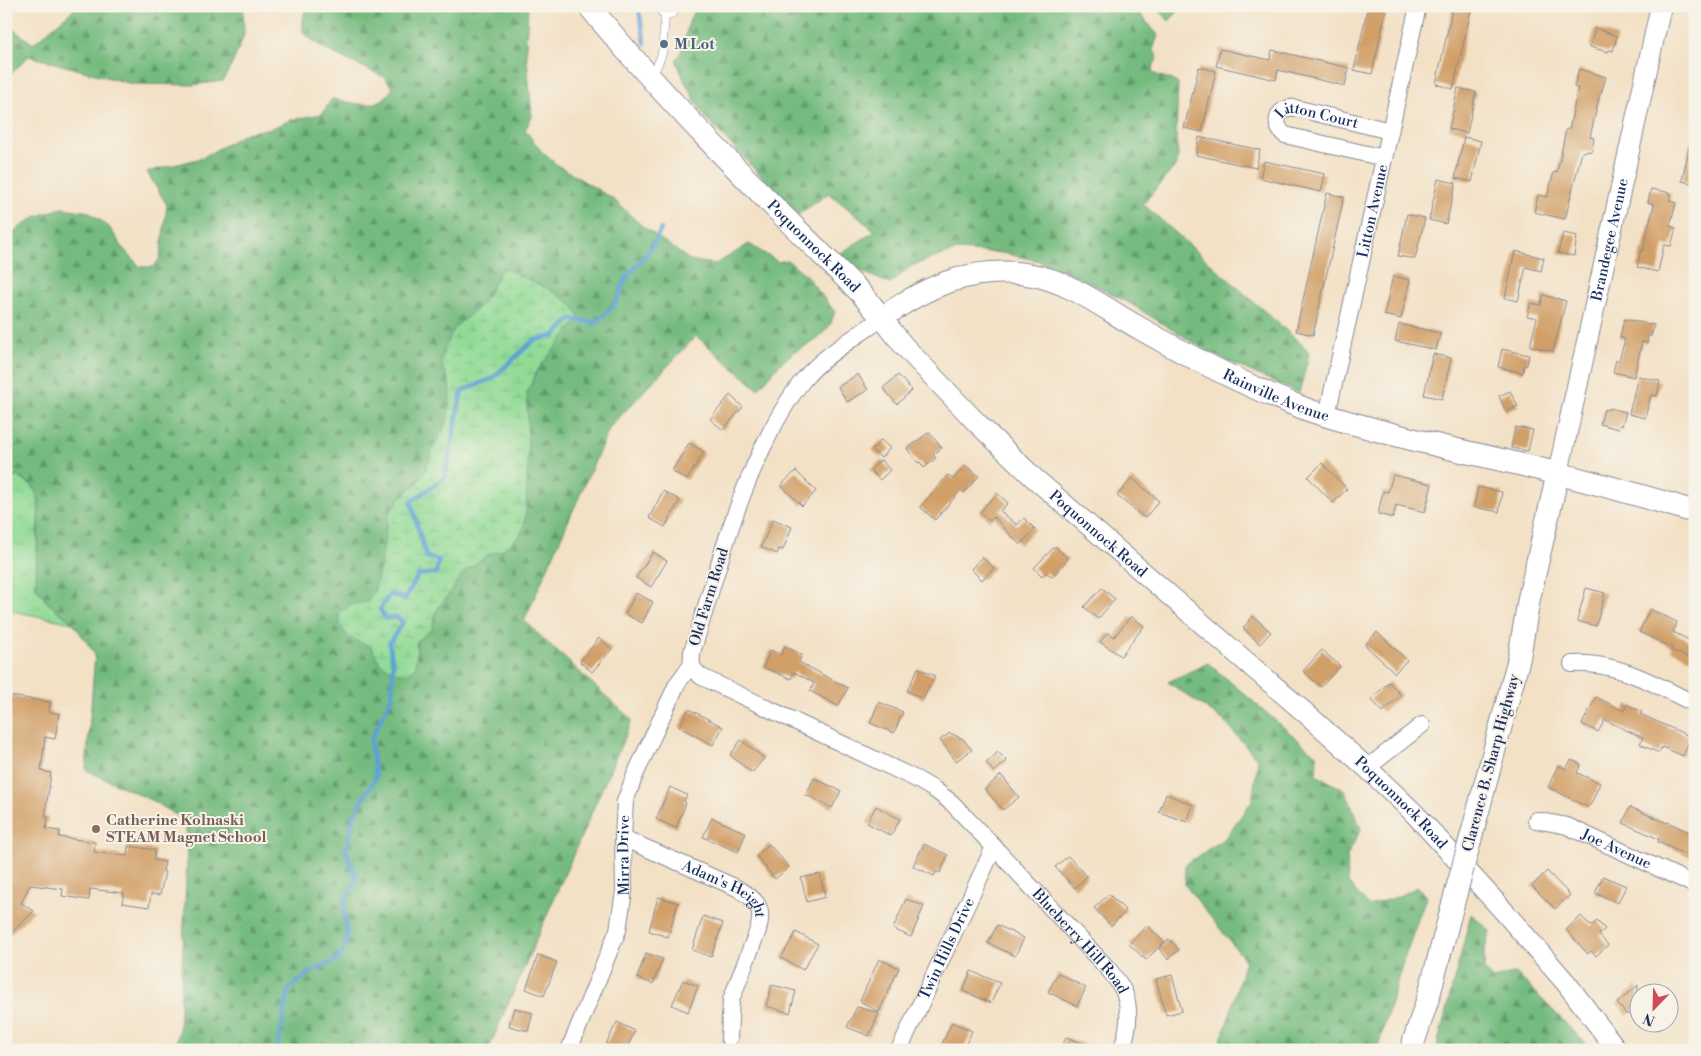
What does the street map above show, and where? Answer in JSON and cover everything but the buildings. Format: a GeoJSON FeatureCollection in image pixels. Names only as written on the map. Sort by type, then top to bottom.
{"type":"FeatureCollection","features":[{"type":"Feature","properties":{"kind":"main road","name":"Poquonnock Road"},"geometry":{"type":"LineString","coordinates":[[589,6],[651,79],[789,222],[860,292],[882,318]]}},
{"type":"Feature","properties":{"kind":"main road","name":"Rainville Avenue"},"geometry":{"type":"LineString","coordinates":[[882,318],[906,301],[945,282],[975,275],[1004,272],[1050,279],[1237,380],[1300,407],[1405,438],[1558,473],[1695,512]]}},
{"type":"Feature","properties":{"kind":"main road","name":"Clarence B. Sharp Highway"},"geometry":{"type":"LineString","coordinates":[[1411,1050],[1429,995],[1519,658],[1529,598],[1558,473]]}},
{"type":"Feature","properties":{"kind":"street","name":"Litton Avenue"},"geometry":{"type":"LineString","coordinates":[[1327,415],[1418,6]]}},
{"type":"Feature","properties":{"kind":"street","name":"Brandegee Avenue"},"geometry":{"type":"LineString","coordinates":[[1558,473],[1661,6]]}},
{"type":"Feature","properties":{"kind":"street","name":"Litton Court"},"geometry":{"type":"LineString","coordinates":[[1384,158],[1285,134],[1278,128],[1277,118],[1286,108],[1295,108],[1390,131]]}},
{"type":"Feature","properties":{"kind":"street","name":"Old Farm Road"},"geometry":{"type":"LineString","coordinates":[[882,318],[824,358],[804,380],[783,409],[751,472],[729,528],[692,652],[691,665],[694,671],[702,677],[916,779],[952,803],[994,846]]}},
{"type":"Feature","properties":{"kind":"street","name":"Poquonnock Road"},"geometry":{"type":"LineString","coordinates":[[882,318],[903,345],[977,423],[1033,477],[1367,768],[1412,812],[1501,908],[1567,984],[1617,1050]]}},
{"type":"Feature","properties":{"kind":"street"},"geometry":{"type":"LineString","coordinates":[[1572,664],[1590,664],[1621,670],[1640,677],[1695,704]]}},
{"type":"Feature","properties":{"kind":"street","name":"Mirra Drive"},"geometry":{"type":"LineString","coordinates":[[569,1050],[618,930],[624,891],[622,838],[626,801],[634,775],[677,684],[691,665]]}},
{"type":"Feature","properties":{"kind":"street"},"geometry":{"type":"LineString","coordinates":[[1367,768],[1422,725]]}},
{"type":"Feature","properties":{"kind":"street","name":"Joe Avenue"},"geometry":{"type":"LineString","coordinates":[[1536,820],[1567,826],[1695,885]]}},
{"type":"Feature","properties":{"kind":"street","name":"Adam's Height"},"geometry":{"type":"LineString","coordinates":[[622,838],[737,888],[752,898],[760,908],[761,918],[758,930],[731,1000],[729,1038]]}},
{"type":"Feature","properties":{"kind":"street","name":"Twin Hills Drive"},"geometry":{"type":"LineString","coordinates":[[899,1050],[994,846]]}},
{"type":"Feature","properties":{"kind":"street","name":"Blueberry Hill Road"},"geometry":{"type":"LineString","coordinates":[[994,846],[1110,971],[1125,994],[1128,1015],[1126,1040],[1121,1050]]}},
{"type":"Feature","properties":{"kind":"lane"},"geometry":{"type":"LineString","coordinates":[[651,79],[662,54],[665,15],[659,6]]}},
{"type":"Feature","properties":{"kind":"lane"},"geometry":{"type":"LineString","coordinates":[[665,15],[672,13],[677,6]]}},
{"type":"Feature","properties":{"kind":"green space"},"geometry":{"type":"Polygon","coordinates":[[[78,6],[243,6],[244,35],[223,81],[192,85],[132,84],[29,56],[6,79],[6,24],[33,44],[78,6]]]}},
{"type":"Feature","properties":{"kind":"green space"},"geometry":{"type":"Polygon","coordinates":[[[306,6],[341,6],[347,13],[352,6],[528,6],[526,47],[532,117],[525,130],[542,152],[557,165],[613,199],[641,225],[691,261],[716,264],[749,244],[778,262],[787,260],[804,273],[835,312],[830,325],[818,339],[794,352],[780,364],[758,389],[696,336],[610,427],[524,621],[632,720],[488,1050],[174,1050],[179,1031],[188,838],[183,819],[153,801],[86,770],[95,654],[73,623],[47,602],[36,587],[39,500],[33,486],[17,476],[6,483],[6,237],[35,217],[62,208],[89,212],[109,227],[123,248],[140,267],[154,267],[160,258],[167,205],[147,172],[202,158],[246,133],[272,128],[291,120],[322,114],[332,99],[358,104],[373,104],[387,96],[393,88],[384,77],[324,49],[303,33],[306,6]]]}},
{"type":"Feature","properties":{"kind":"green space"},"geometry":{"type":"Polygon","coordinates":[[[698,6],[1133,6],[1158,35],[1153,50],[1158,57],[1152,68],[1153,73],[1178,84],[1176,137],[1178,156],[1176,165],[1143,204],[1306,348],[1309,354],[1299,393],[1210,353],[1131,304],[1070,273],[1040,261],[1003,253],[957,250],[911,266],[890,284],[854,268],[838,255],[875,231],[829,193],[798,215],[704,116],[685,82],[676,60],[683,48],[690,19],[698,6]]]}},
{"type":"Feature","properties":{"kind":"green space"},"geometry":{"type":"Polygon","coordinates":[[[1156,6],[1183,6],[1169,21],[1156,6]]]}},
{"type":"Feature","properties":{"kind":"green space"},"geometry":{"type":"Polygon","coordinates":[[[505,268],[560,296],[577,311],[579,319],[538,369],[527,393],[528,454],[524,528],[520,535],[503,550],[489,554],[462,574],[436,611],[432,629],[417,641],[416,665],[413,670],[407,674],[394,672],[380,663],[371,647],[350,638],[340,626],[339,612],[352,604],[368,602],[375,589],[382,558],[388,515],[399,499],[417,483],[425,472],[431,453],[447,421],[450,403],[449,381],[441,364],[444,349],[455,327],[480,306],[501,269],[505,268]]]}},
{"type":"Feature","properties":{"kind":"green space"},"geometry":{"type":"Polygon","coordinates":[[[17,476],[33,486],[39,500],[36,587],[47,602],[73,623],[6,610],[6,483],[17,476]]]}},
{"type":"Feature","properties":{"kind":"green space"},"geometry":{"type":"Polygon","coordinates":[[[1208,663],[1317,756],[1316,775],[1345,790],[1361,829],[1347,856],[1348,883],[1369,906],[1394,898],[1418,887],[1426,897],[1403,962],[1377,1050],[1217,1050],[1228,1021],[1245,960],[1185,885],[1185,865],[1225,838],[1252,801],[1258,760],[1223,720],[1168,682],[1208,663]]]}},
{"type":"Feature","properties":{"kind":"green space"},"geometry":{"type":"Polygon","coordinates":[[[1471,914],[1490,931],[1484,953],[1484,970],[1493,979],[1516,973],[1589,1047],[1588,1050],[1436,1050],[1471,914]]]}},
{"type":"Feature","properties":{"kind":"waterway"},"geometry":{"type":"LineString","coordinates":[[638,6],[645,43]]}},
{"type":"Feature","properties":{"kind":"waterway"},"geometry":{"type":"LineString","coordinates":[[277,1050],[289,989],[312,971],[339,959],[347,940],[344,902],[357,878],[346,851],[354,815],[376,777],[370,741],[392,697],[393,664],[389,643],[403,622],[397,617],[386,619],[380,609],[390,594],[405,599],[418,575],[436,573],[439,560],[426,557],[411,502],[445,477],[462,391],[493,378],[534,340],[554,336],[571,319],[596,323],[615,304],[626,278],[652,247],[661,229]]}},
{"type":"Feature","properties":{"kind":"place","name":"M Lot"},"geometry":{"type":"Point","coordinates":[664,44]}},
{"type":"Feature","properties":{"kind":"place","name":"Catherine Kolnaski STEAM Magnet School"},"geometry":{"type":"Point","coordinates":[96,829]}}]}
